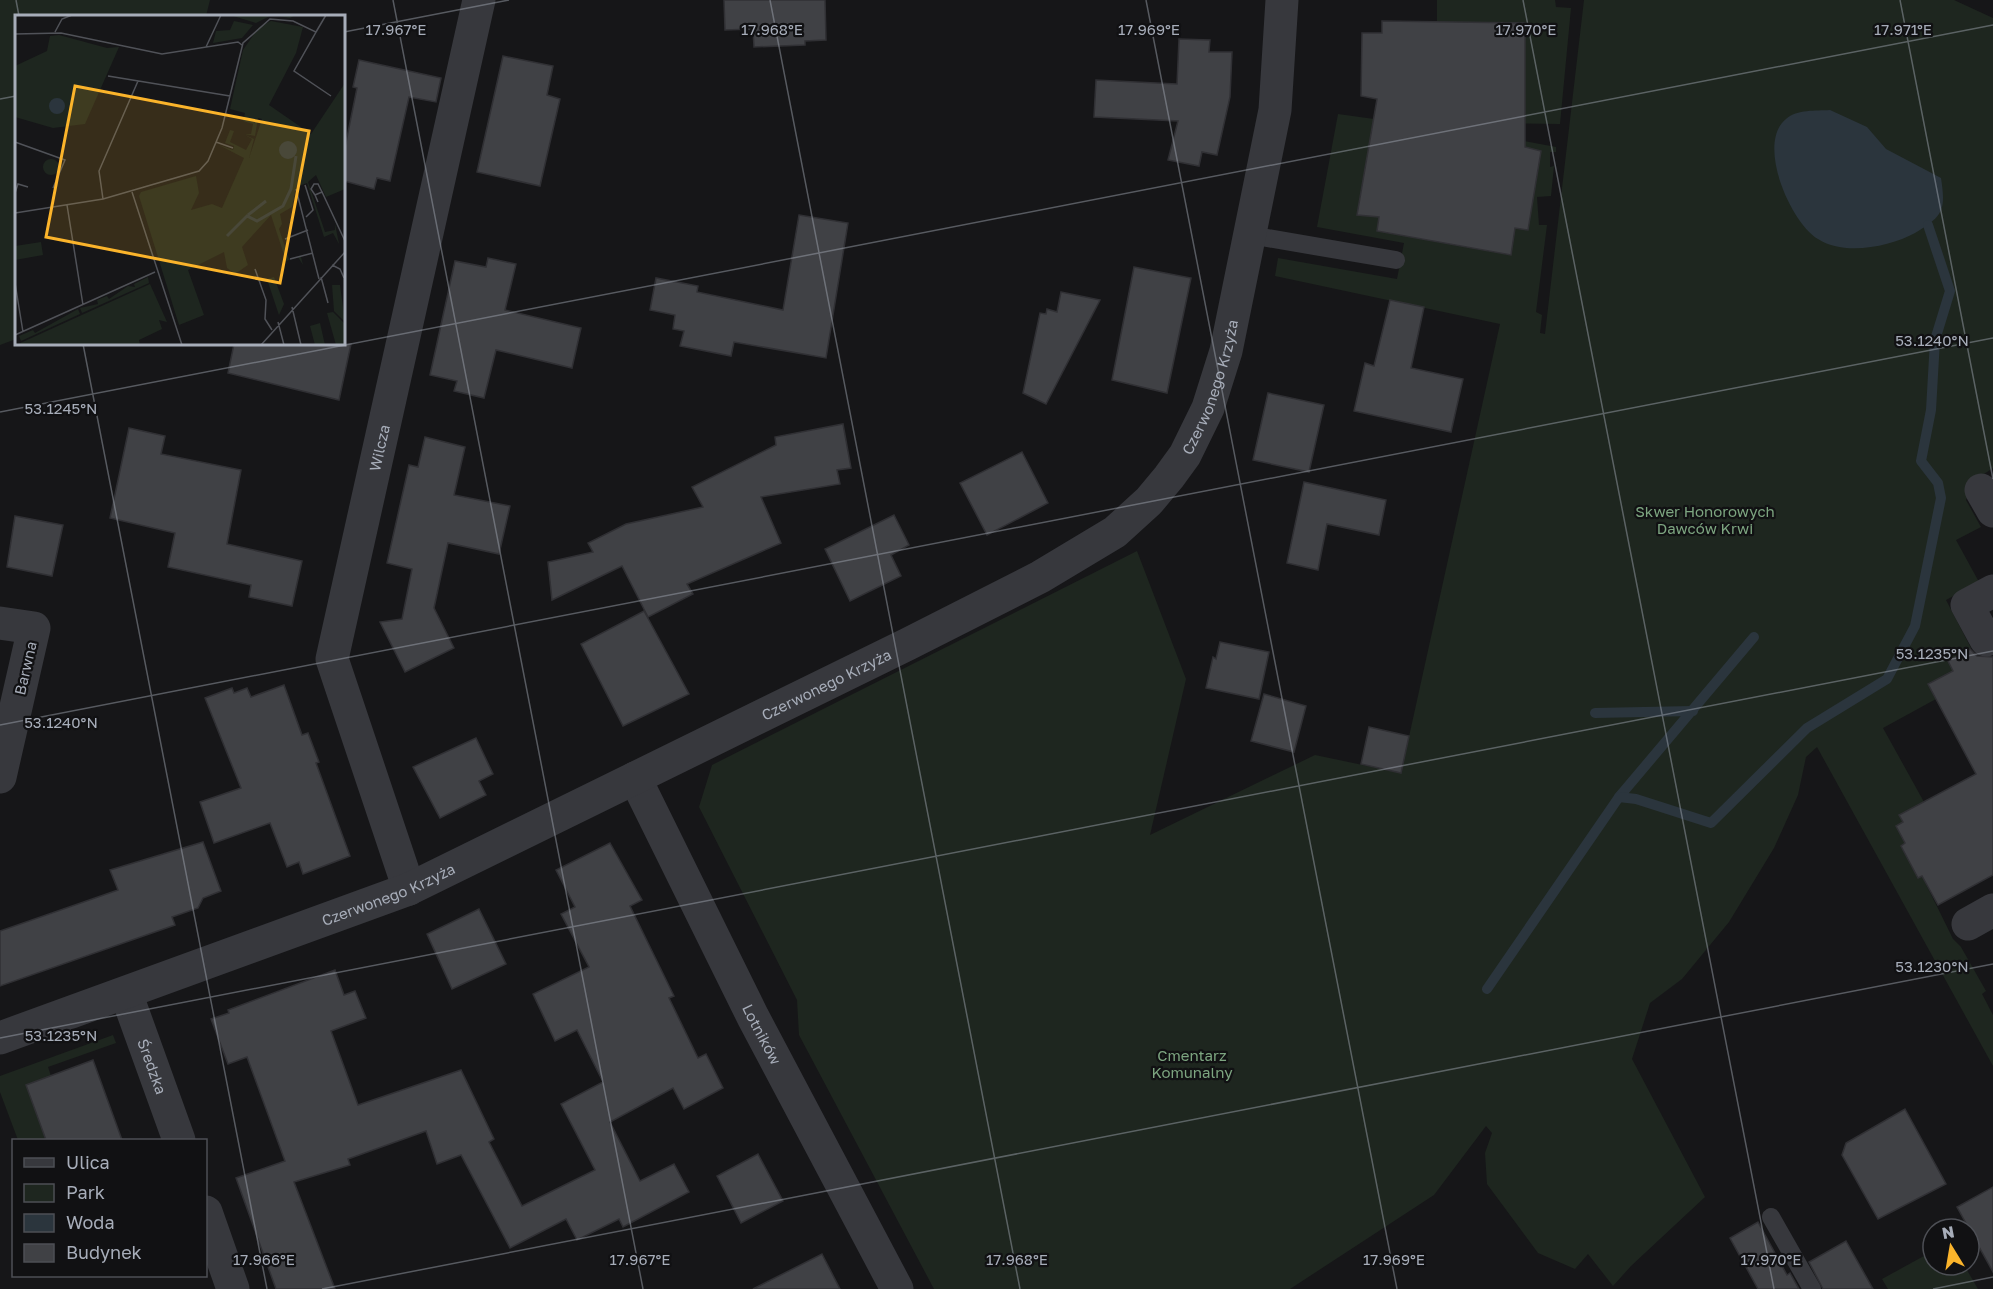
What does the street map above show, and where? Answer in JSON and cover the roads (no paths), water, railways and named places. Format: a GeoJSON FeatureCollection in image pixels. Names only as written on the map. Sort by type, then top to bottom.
{"type":"FeatureCollection","features":[{"type":"Feature","properties":{"kind":"street","name":"Wilcza"},"geometry":{"type":"LineString","coordinates":[[410,889],[332,659],[479,0]]}},
{"type":"Feature","properties":{"kind":"street","name":"Czerwonego Krzyża"},"geometry":{"type":"LineString","coordinates":[[0,1038],[410,889],[1040,577],[1114,532],[1132,518],[1149,501],[1185,455],[1208,408],[1226,351],[1275,110],[1282,0]]}},
{"type":"Feature","properties":{"kind":"street"},"geometry":{"type":"LineString","coordinates":[[1986,640],[1967,605],[1993,591]]}},
{"type":"Feature","properties":{"kind":"street","name":"Barwna"},"geometry":{"type":"LineString","coordinates":[[0,623],[34,628],[0,777]]}},
{"type":"Feature","properties":{"kind":"street","name":"Lotników"},"geometry":{"type":"LineString","coordinates":[[635,778],[753,1017],[897,1289]]}},
{"type":"Feature","properties":{"kind":"street","name":"Średzka"},"geometry":{"type":"LineString","coordinates":[[126,993],[179,1139]]}},
{"type":"Feature","properties":{"kind":"street"},"geometry":{"type":"LineString","coordinates":[[207,1215],[234,1289]]}},
{"type":"Feature","properties":{"kind":"lane"},"geometry":{"type":"LineString","coordinates":[[1250,235],[1396,260]]}},
{"type":"Feature","properties":{"kind":"lane"},"geometry":{"type":"LineString","coordinates":[[1771,1217],[1812,1289]]}},
{"type":"Feature","properties":{"kind":"water"},"geometry":{"type":"Polygon","coordinates":[[[1830,110],[1867,127],[1886,149],[1941,178],[1942,205],[1940,212],[1932,222],[1905,238],[1867,248],[1828,244],[1807,230],[1788,200],[1780,182],[1774,145],[1778,130],[1790,116],[1807,111],[1830,110]]]}},
{"type":"Feature","properties":{"kind":"waterway"},"geometry":{"type":"LineString","coordinates":[[1487,989],[1619,797],[1636,799],[1711,823],[1807,728],[1887,679],[1915,626],[1941,498],[1938,483],[1921,461],[1931,410],[1935,340],[1950,291],[1928,225]]}},
{"type":"Feature","properties":{"kind":"waterway"},"geometry":{"type":"LineString","coordinates":[[1619,797],[1754,637]]}},
{"type":"Feature","properties":{"kind":"waterway"},"geometry":{"type":"LineString","coordinates":[[1595,713],[1693,711]]}},
{"type":"Feature","properties":{"kind":"park label","name":"Skwer Honorowych Dawców Krwi"},"geometry":{"type":"Point","coordinates":[1705,520]}},
{"type":"Feature","properties":{"kind":"park label","name":"Cmentarz Komunalny"},"geometry":{"type":"Point","coordinates":[1192,1064]}}]}
